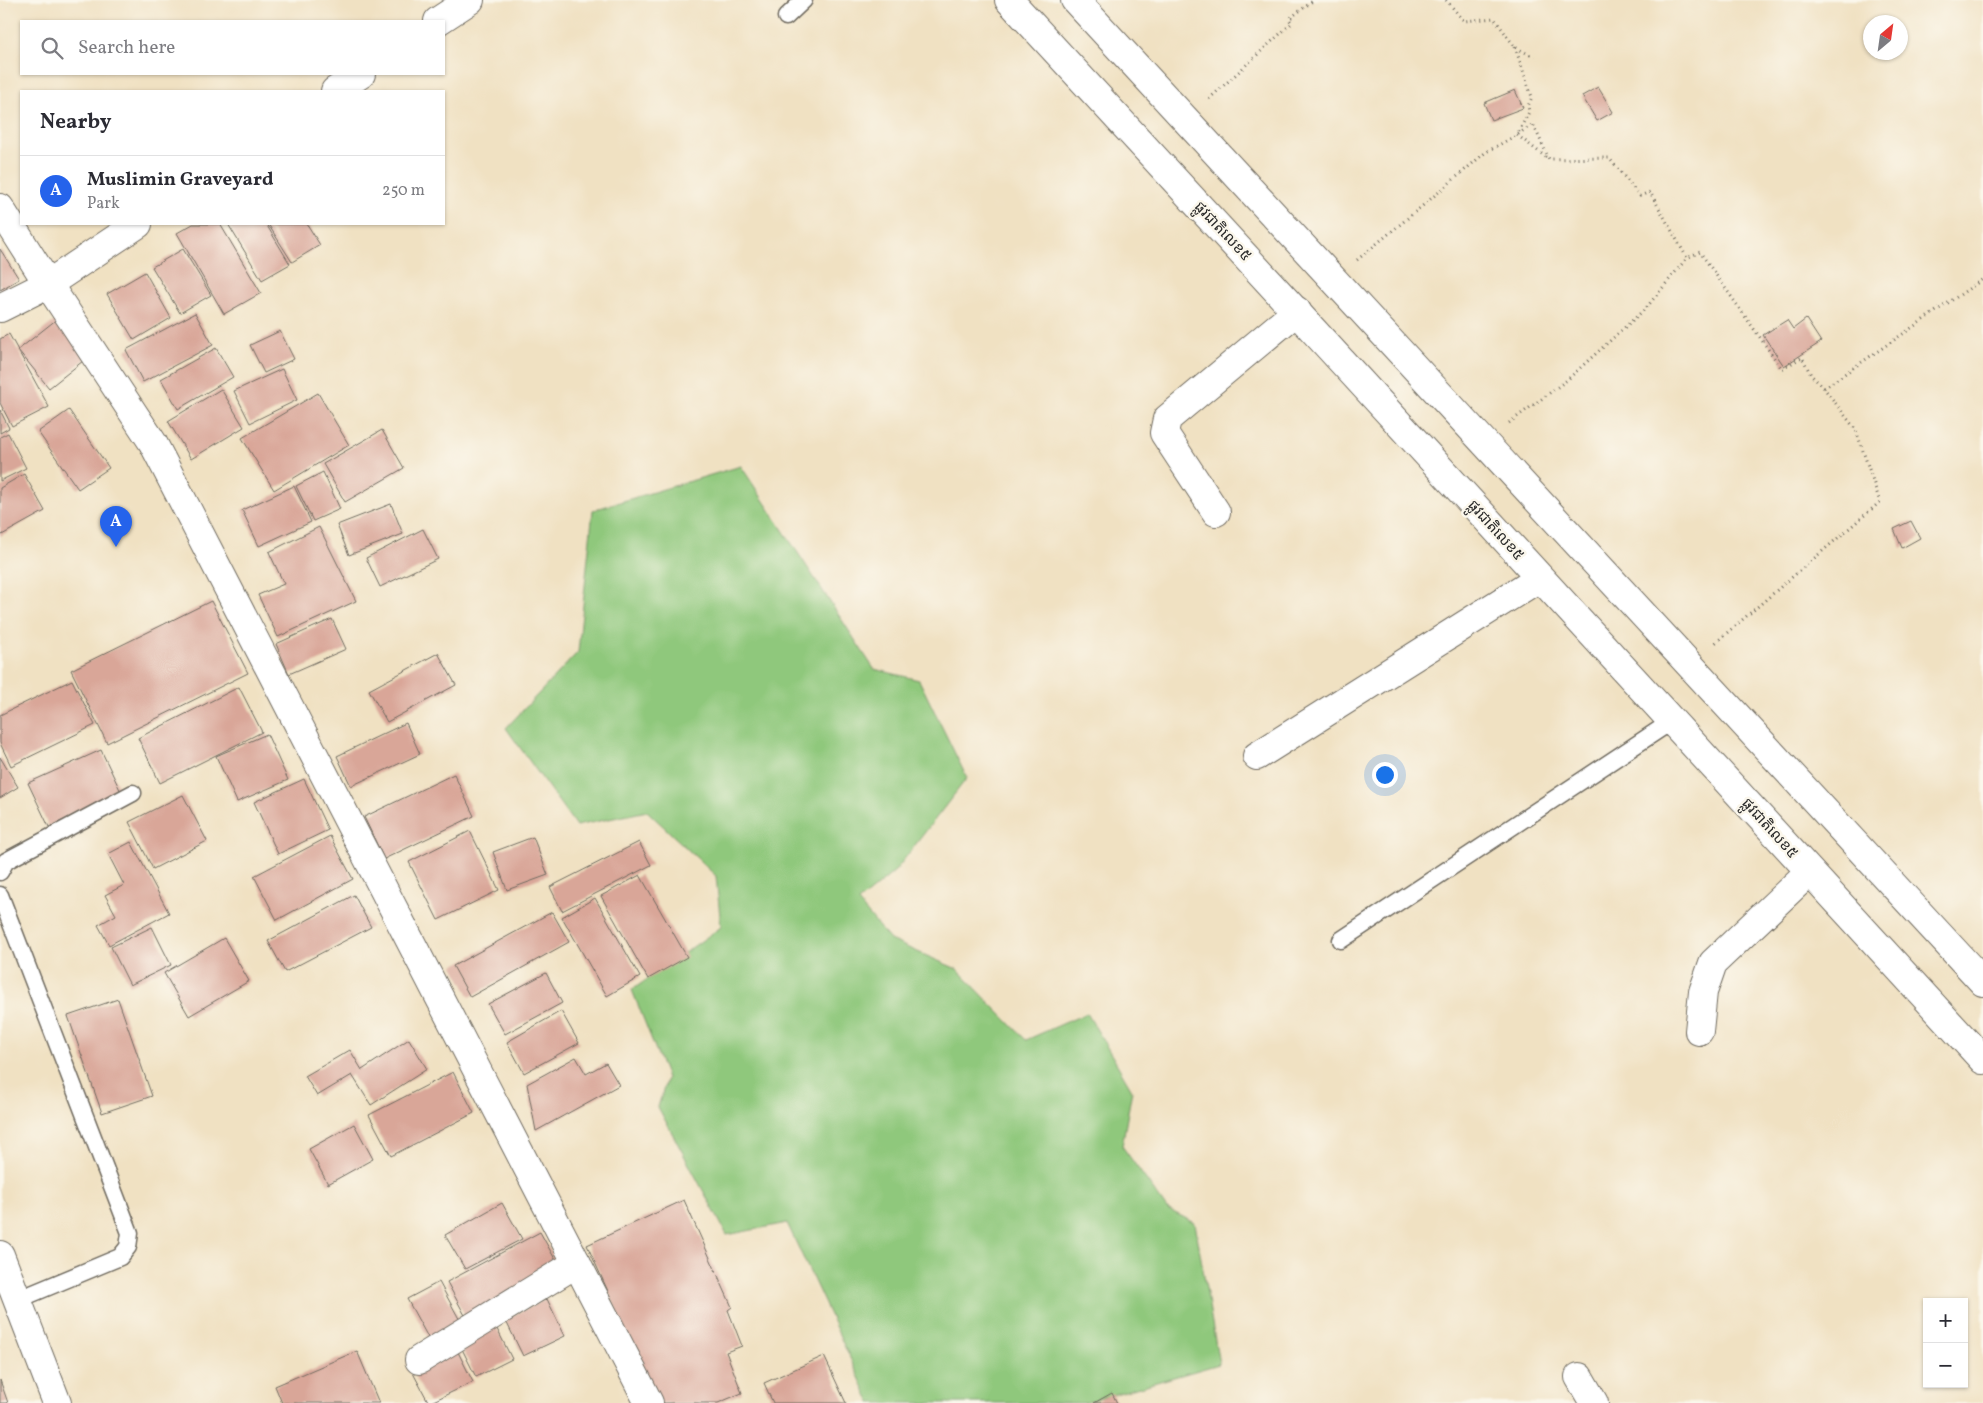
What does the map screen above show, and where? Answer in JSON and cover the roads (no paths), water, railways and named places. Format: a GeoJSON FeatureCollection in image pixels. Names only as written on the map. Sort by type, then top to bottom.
{"type":"FeatureCollection","features":[{"type":"Feature","properties":{"kind":"main road"},"geometry":{"type":"LineString","coordinates":[[440,20],[470,0]]}},
{"type":"Feature","properties":{"kind":"main road","name":"ផ្លូវជាតិលេខ៥"},"geometry":{"type":"LineString","coordinates":[[1009,0],[1297,311],[1539,578],[1983,1060]]}},
{"type":"Feature","properties":{"kind":"main road"},"geometry":{"type":"LineString","coordinates":[[1075,0],[1983,982]]}},
{"type":"Feature","properties":{"kind":"main road"},"geometry":{"type":"LineString","coordinates":[[336,90],[359,75]]}},
{"type":"Feature","properties":{"kind":"main road"},"geometry":{"type":"LineString","coordinates":[[0,208],[153,442],[650,1403]]}},
{"type":"Feature","properties":{"kind":"main road"},"geometry":{"type":"LineString","coordinates":[[0,308],[48,284],[136,225]]}},
{"type":"Feature","properties":{"kind":"main road"},"geometry":{"type":"LineString","coordinates":[[1216,512],[1164,433],[1167,420],[1297,311]]}},
{"type":"Feature","properties":{"kind":"main road"},"geometry":{"type":"LineString","coordinates":[[1257,756],[1539,578]]}},
{"type":"Feature","properties":{"kind":"main road"},"geometry":{"type":"LineString","coordinates":[[1699,1031],[1703,992],[1713,963],[1809,872]]}},
{"type":"Feature","properties":{"kind":"main road"},"geometry":{"type":"LineString","coordinates":[[1,1263],[57,1403]]}},
{"type":"Feature","properties":{"kind":"main road"},"geometry":{"type":"LineString","coordinates":[[419,1360],[577,1264]]}},
{"type":"Feature","properties":{"kind":"main road"},"geometry":{"type":"LineString","coordinates":[[1579,1378],[1594,1403]]}},
{"type":"Feature","properties":{"kind":"lane"},"geometry":{"type":"LineString","coordinates":[[786,17],[804,0]]}},
{"type":"Feature","properties":{"kind":"lane"},"geometry":{"type":"LineString","coordinates":[[1341,940],[1672,721]]}},
{"type":"Feature","properties":{"kind":"lane"},"geometry":{"type":"LineString","coordinates":[[0,872],[6,861],[133,793]]}},
{"type":"Feature","properties":{"kind":"lane"},"geometry":{"type":"LineString","coordinates":[[0,895],[130,1233],[128,1247],[120,1257],[17,1300]]}},
{"type":"Feature","properties":{"kind":"place","name":"Muslimin Graveyard"},"geometry":{"type":"Point","coordinates":[116,547]}}]}
